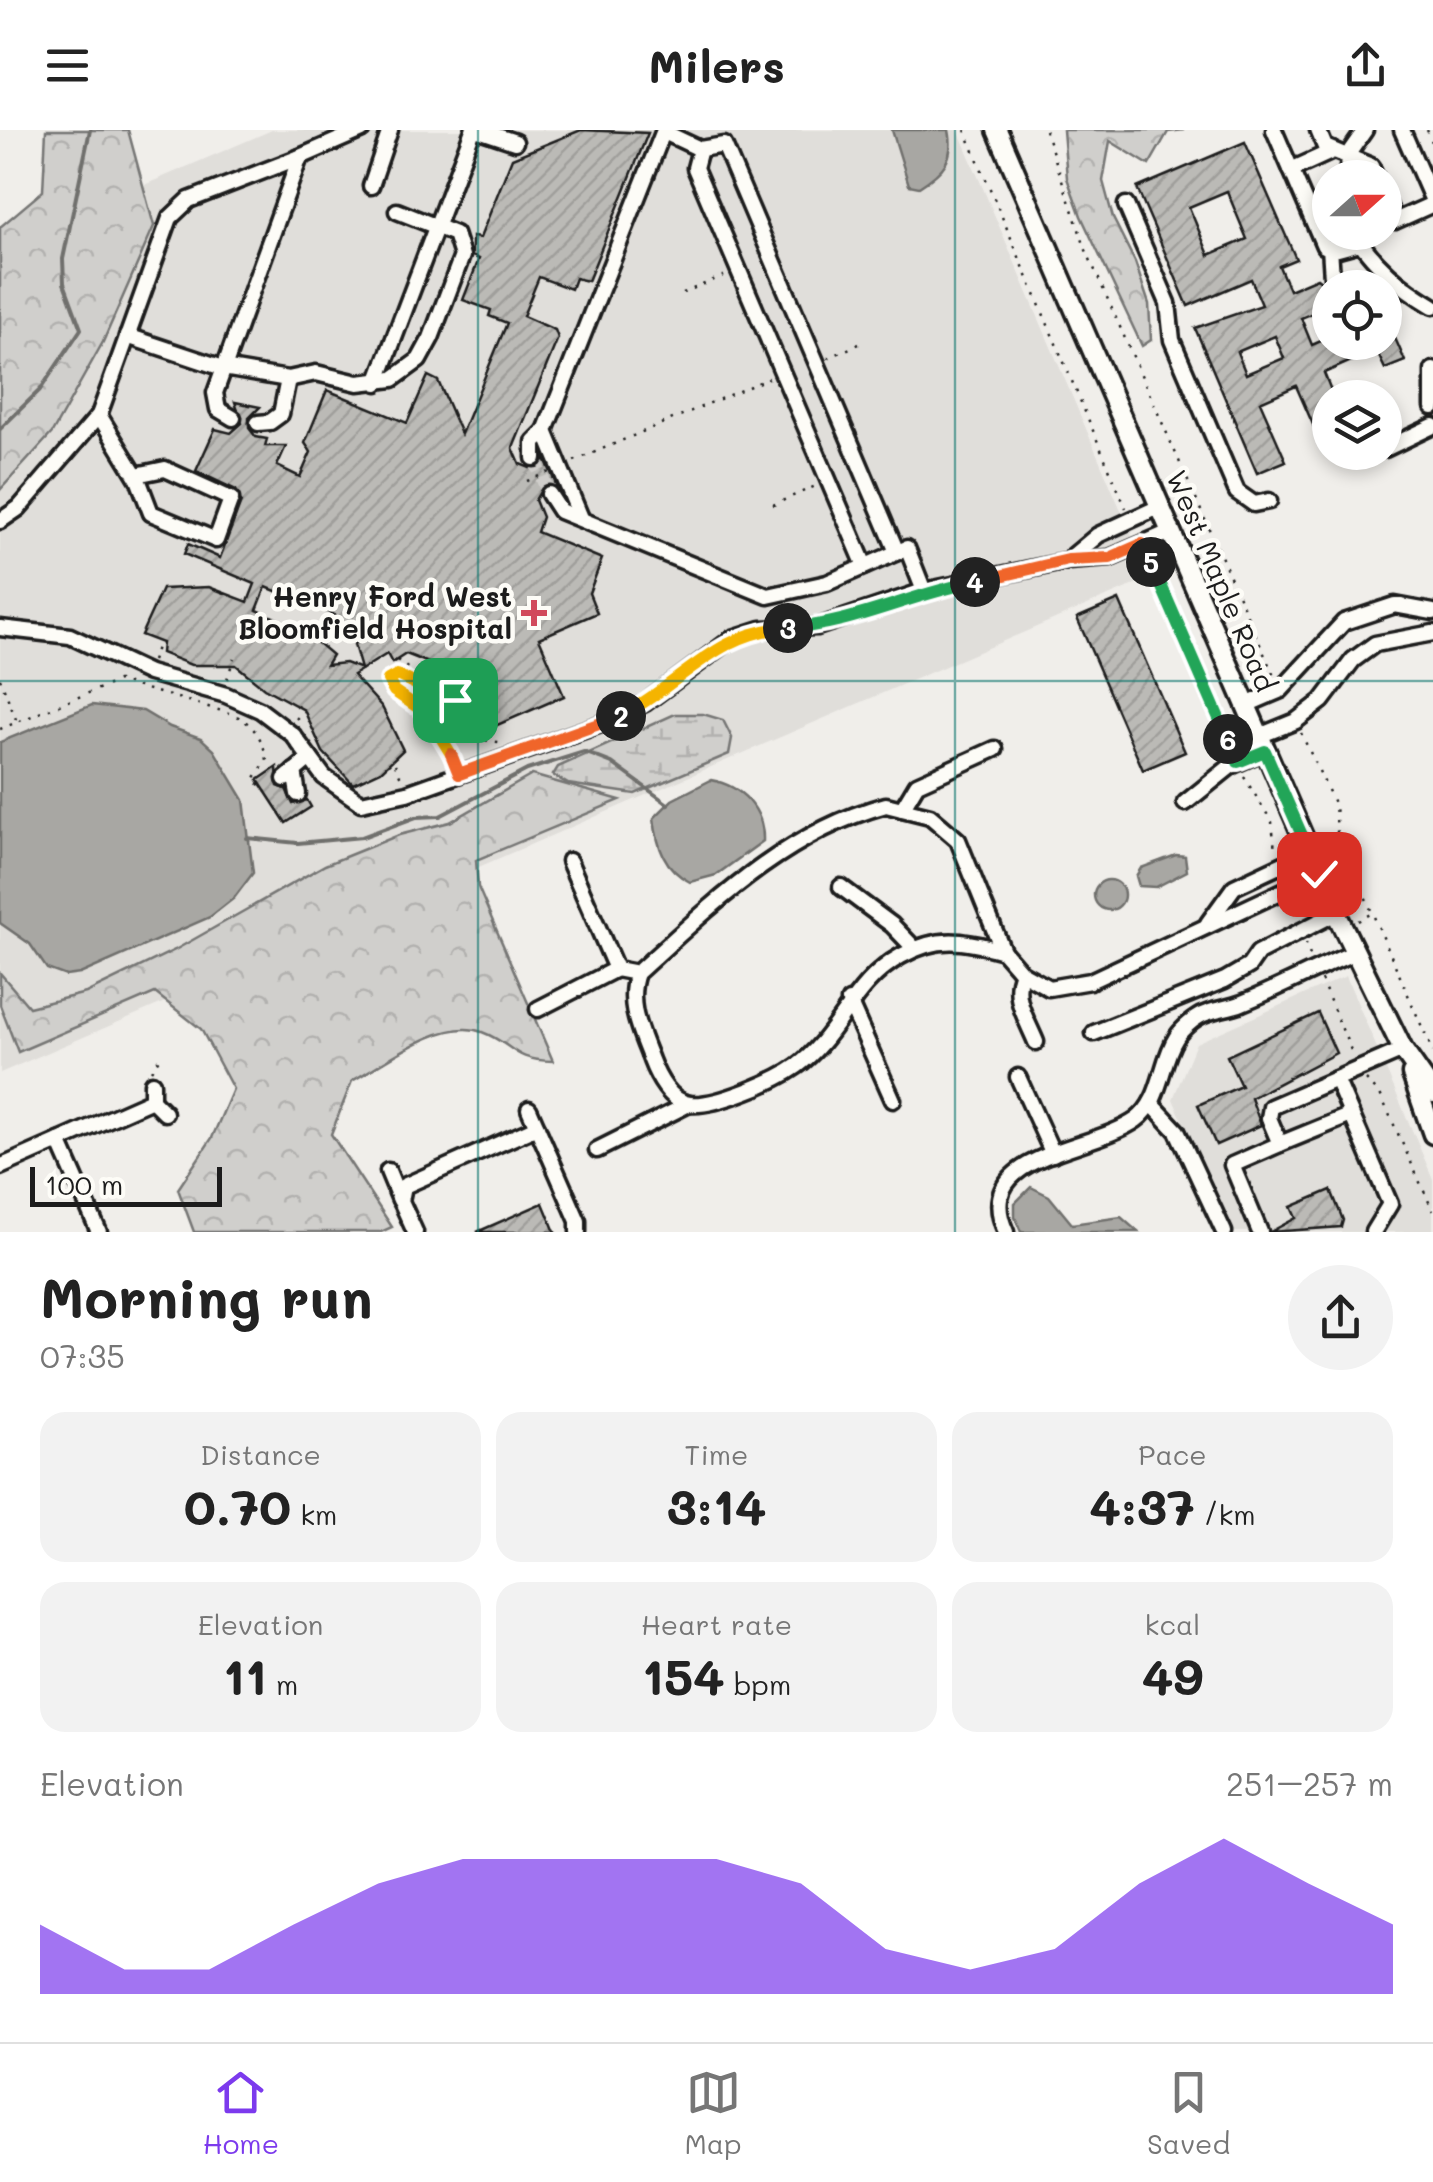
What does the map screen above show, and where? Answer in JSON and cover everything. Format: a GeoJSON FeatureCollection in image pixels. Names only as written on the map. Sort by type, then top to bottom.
{"type":"FeatureCollection","features":[{"type":"Feature","properties":{"kind":"main road","name":"West Maple Road"},"geometry":{"type":"LineString","coordinates":[[996,130],[1308,852],[1403,1050],[1433,1134]]}},
{"type":"Feature","properties":{"kind":"main road","name":"West Maple Road"},"geometry":{"type":"LineString","coordinates":[[1403,1050],[1433,1094]]}},
{"type":"Feature","properties":{"kind":"street"},"geometry":{"type":"LineString","coordinates":[[0,521],[19,508],[99,415],[170,218],[189,200],[362,130]]}},
{"type":"Feature","properties":{"kind":"street"},"geometry":{"type":"LineString","coordinates":[[371,186],[390,130]]}},
{"type":"Feature","properties":{"kind":"street"},"geometry":{"type":"LineString","coordinates":[[377,383],[476,130],[515,142]]}},
{"type":"Feature","properties":{"kind":"street"},"geometry":{"type":"LineString","coordinates":[[1274,130],[1312,218]]}},
{"type":"Feature","properties":{"kind":"street"},"geometry":{"type":"LineString","coordinates":[[1318,130],[1325,147],[1350,160],[1361,131]]}},
{"type":"Feature","properties":{"kind":"street"},"geometry":{"type":"LineString","coordinates":[[1402,130],[1433,203],[1402,217]]}},
{"type":"Feature","properties":{"kind":"street"},"geometry":{"type":"LineString","coordinates":[[534,458],[534,442],[545,431],[664,131],[700,149],[724,145],[898,552]]}},
{"type":"Feature","properties":{"kind":"street"},"geometry":{"type":"LineString","coordinates":[[700,149],[695,168],[865,566]]}},
{"type":"Feature","properties":{"kind":"street"},"geometry":{"type":"LineString","coordinates":[[1291,170],[1333,152]]}},
{"type":"Feature","properties":{"kind":"street"},"geometry":{"type":"LineString","coordinates":[[233,418],[218,410],[214,393],[300,157]]}},
{"type":"Feature","properties":{"kind":"street"},"geometry":{"type":"LineString","coordinates":[[1126,206],[1168,303],[1172,340],[1237,492],[1254,504],[1269,501]]}},
{"type":"Feature","properties":{"kind":"street"},"geometry":{"type":"LineString","coordinates":[[127,336],[223,368],[288,379],[316,372],[377,383],[394,379],[419,360],[462,256],[455,234],[397,211]]}},
{"type":"Feature","properties":{"kind":"street"},"geometry":{"type":"LineString","coordinates":[[1402,290],[1433,306]]}},
{"type":"Feature","properties":{"kind":"street"},"geometry":{"type":"LineString","coordinates":[[1433,370],[1433,407]]}},
{"type":"Feature","properties":{"kind":"street"},"geometry":{"type":"LineString","coordinates":[[258,423],[270,422],[281,414],[288,379]]}},
{"type":"Feature","properties":{"kind":"street"},"geometry":{"type":"LineString","coordinates":[[99,415],[136,475],[151,513],[216,540],[231,499],[165,469],[136,475]]}},
{"type":"Feature","properties":{"kind":"street"},"geometry":{"type":"LineString","coordinates":[[1402,441],[1433,426]]}},
{"type":"Feature","properties":{"kind":"street"},"geometry":{"type":"LineString","coordinates":[[545,431],[581,518]]}},
{"type":"Feature","properties":{"kind":"street"},"geometry":{"type":"LineString","coordinates":[[549,494],[560,510],[768,596],[827,583],[906,548],[924,591]]}},
{"type":"Feature","properties":{"kind":"street"},"geometry":{"type":"LineString","coordinates":[[1068,560],[1098,535],[1159,507]]}},
{"type":"Feature","properties":{"kind":"street"},"geometry":{"type":"LineString","coordinates":[[0,628],[70,636],[148,672],[226,695],[260,710],[293,735],[324,778],[361,803],[407,793],[512,758],[645,703],[733,638],[760,628],[817,627],[924,591],[1068,560],[1110,558],[1170,532]]}},
{"type":"Feature","properties":{"kind":"street"},"geometry":{"type":"LineString","coordinates":[[1246,705],[1281,690],[1344,622],[1395,605],[1433,612]]}},
{"type":"Feature","properties":{"kind":"street"},"geometry":{"type":"LineString","coordinates":[[1185,804],[1322,701],[1353,660],[1375,644],[1433,633]]}},
{"type":"Feature","properties":{"kind":"street"},"geometry":{"type":"LineString","coordinates":[[902,809],[917,784],[995,750]]}},
{"type":"Feature","properties":{"kind":"street"},"geometry":{"type":"LineString","coordinates":[[293,785],[310,758]]}},
{"type":"Feature","properties":{"kind":"street"},"geometry":{"type":"LineString","coordinates":[[689,1104],[677,1099],[657,1076],[630,992],[637,973],[780,852],[838,818],[886,805],[930,816],[958,840],[1003,951],[1022,973],[1049,988],[1090,981],[1319,874]]}},
{"type":"Feature","properties":{"kind":"street"},"geometry":{"type":"LineString","coordinates":[[1207,924],[1234,887],[1308,852]]}},
{"type":"Feature","properties":{"kind":"street"},"geometry":{"type":"LineString","coordinates":[[569,862],[616,969]]}},
{"type":"Feature","properties":{"kind":"street"},"geometry":{"type":"LineString","coordinates":[[841,887],[892,924],[915,949]]}},
{"type":"Feature","properties":{"kind":"street"},"geometry":{"type":"LineString","coordinates":[[1094,1033],[1224,980],[1249,966],[1258,953],[1336,914]]}},
{"type":"Feature","properties":{"kind":"street"},"geometry":{"type":"LineString","coordinates":[[598,1150],[689,1104],[755,1086],[798,1065],[874,976],[915,949],[959,938],[1003,951]]}},
{"type":"Feature","properties":{"kind":"street"},"geometry":{"type":"LineString","coordinates":[[1006,1232],[996,1212],[997,1195],[1008,1178],[1052,1154],[1136,1120],[1151,1103],[1176,1036],[1199,1016],[1239,1004],[1354,953]]}},
{"type":"Feature","properties":{"kind":"street"},"geometry":{"type":"LineString","coordinates":[[538,1009],[616,969],[637,973]]}},
{"type":"Feature","properties":{"kind":"street"},"geometry":{"type":"LineString","coordinates":[[1022,973],[1016,984],[1018,999],[1036,1042]]}},
{"type":"Feature","properties":{"kind":"street"},"geometry":{"type":"LineString","coordinates":[[849,1002],[893,1100]]}},
{"type":"Feature","properties":{"kind":"street"},"geometry":{"type":"LineString","coordinates":[[1280,1144],[1269,1118],[1271,1107],[1403,1050]]}},
{"type":"Feature","properties":{"kind":"street"},"geometry":{"type":"LineString","coordinates":[[1018,1077],[1052,1154]]}},
{"type":"Feature","properties":{"kind":"street"},"geometry":{"type":"LineString","coordinates":[[149,1078],[152,1100],[165,1113]]}},
{"type":"Feature","properties":{"kind":"street"},"geometry":{"type":"LineString","coordinates":[[1336,1078],[1390,1204],[1373,1232]]}},
{"type":"Feature","properties":{"kind":"street"},"geometry":{"type":"LineString","coordinates":[[0,1166],[152,1100]]}},
{"type":"Feature","properties":{"kind":"street"},"geometry":{"type":"LineString","coordinates":[[1151,1103],[1177,1131],[1224,1232]]}},
{"type":"Feature","properties":{"kind":"street"},"geometry":{"type":"LineString","coordinates":[[529,1109],[578,1220],[578,1232]]}},
{"type":"Feature","properties":{"kind":"street"},"geometry":{"type":"LineString","coordinates":[[1260,1232],[1232,1165],[1351,1115]]}},
{"type":"Feature","properties":{"kind":"street"},"geometry":{"type":"LineString","coordinates":[[401,1201],[404,1186],[537,1128]]}},
{"type":"Feature","properties":{"kind":"street"},"geometry":{"type":"LineString","coordinates":[[59,1141],[99,1232]]}},
{"type":"Feature","properties":{"kind":"street"},"geometry":{"type":"LineString","coordinates":[[388,1171],[415,1232]]}},
{"type":"Feature","properties":{"kind":"path"},"geometry":{"type":"LineString","coordinates":[[965,130],[1132,520]]}},
{"type":"Feature","properties":{"kind":"path"},"geometry":{"type":"LineString","coordinates":[[1045,130],[1062,188],[1071,201],[1124,339],[1281,690]]}},
{"type":"Feature","properties":{"kind":"path"},"geometry":{"type":"LineString","coordinates":[[1427,130],[1433,144]]}},
{"type":"Feature","properties":{"kind":"path"},"geometry":{"type":"LineString","coordinates":[[684,293],[738,270]]}},
{"type":"Feature","properties":{"kind":"path"},"geometry":{"type":"LineString","coordinates":[[816,360],[859,344]]}},
{"type":"Feature","properties":{"kind":"path"},"geometry":{"type":"LineString","coordinates":[[527,482],[782,372]]}},
{"type":"Feature","properties":{"kind":"path"},"geometry":{"type":"LineString","coordinates":[[773,505],[829,481]]}},
{"type":"Feature","properties":{"kind":"path"},"geometry":{"type":"LineString","coordinates":[[1142,544],[1247,785],[1272,822],[1278,865]]}},
{"type":"Feature","properties":{"kind":"path"},"geometry":{"type":"LineString","coordinates":[[148,672],[159,642]]}},
{"type":"Feature","properties":{"kind":"path"},"geometry":{"type":"LineString","coordinates":[[397,660],[414,674],[438,682],[448,703],[455,700],[450,682]]}},
{"type":"Feature","properties":{"kind":"path"},"geometry":{"type":"LineString","coordinates":[[444,671],[430,691],[397,675],[388,684],[426,713],[442,734],[459,774]]}},
{"type":"Feature","properties":{"kind":"path"},"geometry":{"type":"LineString","coordinates":[[0,678],[17,722]]}},
{"type":"Feature","properties":{"kind":"path"},"geometry":{"type":"LineString","coordinates":[[0,729],[125,682],[245,720],[264,745],[267,760],[254,779],[266,792]]}},
{"type":"Feature","properties":{"kind":"path"},"geometry":{"type":"LineString","coordinates":[[1296,720],[1334,805],[1337,832],[1433,1052]]}},
{"type":"Feature","properties":{"kind":"path"},"geometry":{"type":"LineString","coordinates":[[479,733],[484,740],[503,741],[512,758]]}},
{"type":"Feature","properties":{"kind":"path"},"geometry":{"type":"LineString","coordinates":[[395,764],[407,793]]}},
{"type":"Feature","properties":{"kind":"path"},"geometry":{"type":"LineString","coordinates":[[1287,887],[1316,969],[1360,1070],[1380,1094],[1433,1211]]}},
{"type":"Feature","properties":{"kind":"path"},"geometry":{"type":"LineString","coordinates":[[1358,921],[1373,913]]}},
{"type":"Feature","properties":{"kind":"path"},"geometry":{"type":"LineString","coordinates":[[149,1078],[160,1057]]}},
{"type":"Feature","properties":{"kind":"shaded area","name":"Henry Ford West Bloomfield Hospital"},"geometry":{"type":"Polygon","coordinates":[[[272,130],[958,130],[1150,578],[0,1073],[0,247],[272,130]]]}},
{"type":"Feature","properties":{"kind":"shaded area"},"geometry":{"type":"Polygon","coordinates":[[[892,130],[949,130],[946,163],[919,187],[909,185],[892,130]]]}},
{"type":"Feature","properties":{"kind":"shaded area"},"geometry":{"type":"Polygon","coordinates":[[[92,705],[143,711],[170,727],[201,738],[214,750],[244,800],[253,873],[234,898],[210,917],[80,974],[66,976],[47,969],[30,944],[0,923],[0,742],[92,705]]]}},
{"type":"Feature","properties":{"kind":"shaded area"},"geometry":{"type":"Polygon","coordinates":[[[711,780],[732,788],[749,801],[760,819],[763,841],[716,875],[690,882],[663,856],[654,818],[672,800],[711,780]]]}},
{"type":"Feature","properties":{"kind":"shaded area"},"geometry":{"type":"Polygon","coordinates":[[[1176,855],[1185,856],[1187,871],[1156,887],[1139,886],[1136,876],[1141,868],[1176,855]]]}},
{"type":"Feature","properties":{"kind":"shaded area"},"geometry":{"type":"Polygon","coordinates":[[[1109,880],[1120,884],[1124,895],[1120,906],[1109,910],[1098,906],[1094,895],[1098,884],[1109,880]]]}},
{"type":"Feature","properties":{"kind":"shaded area"},"geometry":{"type":"Polygon","coordinates":[[[1346,976],[1433,1179],[1433,1232],[1232,1232],[1173,1099],[1196,1043],[1346,976]]]}},
{"type":"Feature","properties":{"kind":"shaded area"},"geometry":{"type":"Polygon","coordinates":[[[1031,1187],[1049,1196],[1072,1224],[1121,1217],[1138,1232],[1021,1232],[1015,1203],[1031,1187]]]}},
{"type":"Feature","properties":{"kind":"green space"},"geometry":{"type":"Polygon","coordinates":[[[46,130],[128,130],[154,226],[103,342],[52,433],[0,490],[0,227],[43,191],[46,130]]]}},
{"type":"Feature","properties":{"kind":"green space"},"geometry":{"type":"Polygon","coordinates":[[[1063,130],[1184,130],[1168,132],[1149,165],[1110,141],[1103,181],[1113,218],[1135,262],[1149,304],[1151,340],[1142,346],[1067,178],[1063,130]]]}},
{"type":"Feature","properties":{"kind":"green space"},"geometry":{"type":"Polygon","coordinates":[[[675,714],[703,714],[723,720],[732,738],[729,754],[635,794],[568,784],[553,775],[558,767],[675,714]]]}},
{"type":"Feature","properties":{"kind":"green space"},"geometry":{"type":"Polygon","coordinates":[[[532,775],[620,800],[476,860],[478,887],[553,1061],[529,1058],[493,1037],[467,1029],[432,1036],[352,1081],[331,1134],[392,1227],[381,1232],[194,1232],[178,1189],[212,1138],[233,1089],[201,1029],[155,993],[18,1052],[0,1005],[0,973],[29,1007],[86,993],[175,950],[325,865],[399,835],[450,822],[532,775]]]}},
{"type":"Feature","properties":{"kind":"building"},"geometry":{"type":"Polygon","coordinates":[[[581,130],[648,133],[588,281],[575,278],[571,289],[539,277],[523,316],[555,330],[558,338],[513,448],[520,464],[530,468],[540,467],[545,458],[557,487],[544,485],[535,500],[542,517],[537,532],[602,559],[589,593],[597,613],[539,638],[564,696],[472,736],[444,669],[406,654],[392,663],[387,654],[353,675],[382,707],[403,750],[381,771],[353,784],[323,752],[304,710],[264,688],[236,665],[191,665],[161,653],[162,643],[141,635],[162,589],[209,587],[248,602],[255,584],[184,554],[188,544],[220,558],[241,502],[236,490],[196,471],[215,429],[231,433],[242,423],[235,402],[260,407],[249,418],[249,428],[256,437],[267,439],[265,446],[286,446],[277,466],[300,477],[311,452],[305,443],[327,390],[407,423],[428,376],[438,381],[461,434],[507,323],[489,316],[491,310],[463,300],[479,259],[472,256],[472,237],[480,238],[512,158],[581,130]],[[266,587],[257,610],[301,629],[332,655],[326,665],[345,663],[361,669],[354,645],[357,634],[333,614],[266,587]]]}},
{"type":"Feature","properties":{"kind":"building"},"geometry":{"type":"Polygon","coordinates":[[[1245,142],[1296,259],[1279,266],[1289,290],[1312,280],[1312,313],[1301,318],[1312,345],[1312,360],[1353,360],[1324,373],[1327,380],[1312,380],[1312,422],[1296,386],[1260,402],[1286,461],[1257,473],[1195,328],[1262,305],[1251,279],[1188,306],[1137,188],[1245,142]],[[1227,191],[1189,207],[1209,255],[1247,239],[1227,191]],[[1275,336],[1237,352],[1246,374],[1284,358],[1275,336]]]}},
{"type":"Feature","properties":{"kind":"building"},"geometry":{"type":"Polygon","coordinates":[[[1402,354],[1405,361],[1385,369],[1381,360],[1402,360],[1402,354]]]}},
{"type":"Feature","properties":{"kind":"building"},"geometry":{"type":"Polygon","coordinates":[[[1119,600],[1185,752],[1143,770],[1077,618],[1119,600]]]}},
{"type":"Feature","properties":{"kind":"building"},"geometry":{"type":"Polygon","coordinates":[[[277,767],[278,786],[286,789],[293,804],[307,800],[311,807],[286,823],[258,780],[277,767]]]}},
{"type":"Feature","properties":{"kind":"building"},"geometry":{"type":"Polygon","coordinates":[[[1318,1013],[1336,1053],[1251,1098],[1261,1125],[1216,1145],[1198,1105],[1241,1086],[1227,1056],[1318,1013]]]}},
{"type":"Feature","properties":{"kind":"building"},"geometry":{"type":"Polygon","coordinates":[[[1331,1190],[1343,1220],[1341,1227],[1270,1232],[1296,1218],[1291,1207],[1331,1190]]]}},
{"type":"Feature","properties":{"kind":"building"},"geometry":{"type":"Polygon","coordinates":[[[543,1203],[555,1232],[477,1232],[543,1203]]]}},
{"type":"Feature","properties":{"kind":"waterway"},"geometry":{"type":"LineString","coordinates":[[0,429],[40,390],[81,329],[64,283],[63,259],[90,130]]}},
{"type":"Feature","properties":{"kind":"waterway"},"geometry":{"type":"LineString","coordinates":[[247,838],[298,843],[362,837],[416,817],[440,816],[527,770],[584,752],[612,763],[668,804]]}},
{"type":"Feature","properties":{"kind":"tunnel"},"geometry":{"type":"LineString","coordinates":[[534,458],[549,494]]}},
{"type":"Feature","properties":{"kind":"place","name":"Henry Ford West Bloomfield Hospital"},"geometry":{"type":"Point","coordinates":[534,613]}},
{"type":"Feature","properties":{"kind":"route"},"geometry":{"type":"LineString","coordinates":[[455,700],[448,703],[438,682],[430,691],[397,675],[388,680],[394,691],[426,713],[442,734],[459,774],[612,720],[645,703],[733,638],[760,628],[817,627],[924,591],[1040,570],[1068,560],[1110,558],[1142,544],[1238,762],[1265,751],[1319,874]]}}]}
